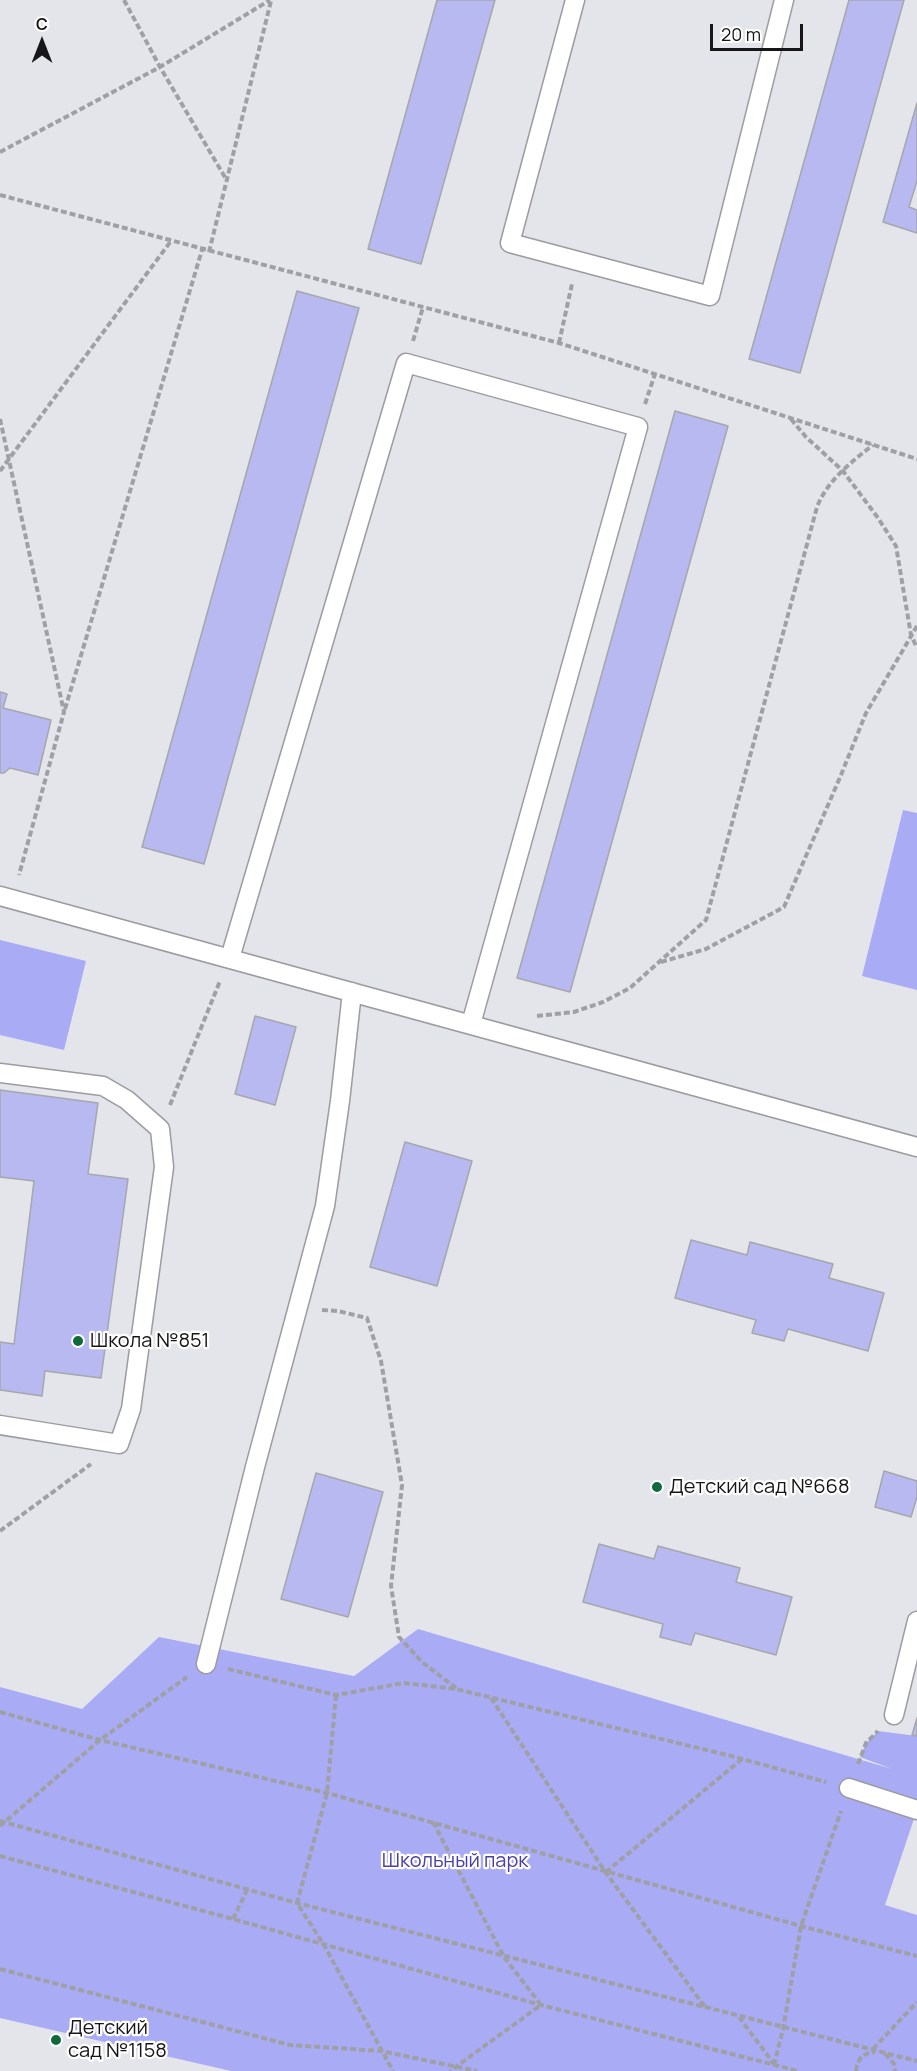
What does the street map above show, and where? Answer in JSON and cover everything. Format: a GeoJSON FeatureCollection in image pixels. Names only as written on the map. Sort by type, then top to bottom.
{"type":"FeatureCollection","features":[{"type":"Feature","properties":{"kind":"lane"},"geometry":{"type":"LineString","coordinates":[[575,0],[510,243],[710,296],[784,0]]}},
{"type":"Feature","properties":{"kind":"lane"},"geometry":{"type":"LineString","coordinates":[[230,958],[406,363],[638,428],[471,1024]]}},
{"type":"Feature","properties":{"kind":"lane"},"geometry":{"type":"LineString","coordinates":[[6,898],[917,1146]]}},
{"type":"Feature","properties":{"kind":"lane"},"geometry":{"type":"LineString","coordinates":[[206,1664],[255,1467],[325,1206],[352,992]]}},
{"type":"Feature","properties":{"kind":"lane"},"geometry":{"type":"LineString","coordinates":[[0,1073],[103,1086],[127,1100],[160,1129],[164,1167],[131,1409],[119,1444],[0,1425]]}},
{"type":"Feature","properties":{"kind":"lane"},"geometry":{"type":"LineString","coordinates":[[894,1715],[917,1621]]}},
{"type":"Feature","properties":{"kind":"lane"},"geometry":{"type":"LineString","coordinates":[[849,1788],[917,1810]]}},
{"type":"Feature","properties":{"kind":"path"},"geometry":{"type":"LineString","coordinates":[[124,0],[226,180]]}},
{"type":"Feature","properties":{"kind":"path"},"geometry":{"type":"LineString","coordinates":[[0,152],[160,67],[271,0]]}},
{"type":"Feature","properties":{"kind":"path"},"geometry":{"type":"LineString","coordinates":[[208,252],[271,0]]}},
{"type":"Feature","properties":{"kind":"path"},"geometry":{"type":"LineString","coordinates":[[0,195],[208,252],[559,343],[916,459]]}},
{"type":"Feature","properties":{"kind":"path"},"geometry":{"type":"LineString","coordinates":[[0,471],[171,241]]}},
{"type":"Feature","properties":{"kind":"path"},"geometry":{"type":"LineString","coordinates":[[6,898],[202,250]]}},
{"type":"Feature","properties":{"kind":"path"},"geometry":{"type":"LineString","coordinates":[[559,343],[578,260]]}},
{"type":"Feature","properties":{"kind":"path"},"geometry":{"type":"LineString","coordinates":[[406,363],[423,307]]}},
{"type":"Feature","properties":{"kind":"path"},"geometry":{"type":"LineString","coordinates":[[0,419],[64,712]]}},
{"type":"Feature","properties":{"kind":"path"},"geometry":{"type":"LineString","coordinates":[[791,419],[806,437],[843,471],[896,546],[911,635],[917,648]]}},
{"type":"Feature","properties":{"kind":"path"},"geometry":{"type":"LineString","coordinates":[[528,1017],[574,1012],[603,1002],[630,988],[706,920],[817,507],[822,495],[843,471],[873,445]]}},
{"type":"Feature","properties":{"kind":"path"},"geometry":{"type":"LineString","coordinates":[[660,962],[706,949],[784,907],[866,713],[917,626]]}},
{"type":"Feature","properties":{"kind":"path"},"geometry":{"type":"LineString","coordinates":[[160,1129],[214,992],[230,958]]}},
{"type":"Feature","properties":{"kind":"path"},"geometry":{"type":"LineString","coordinates":[[298,1309],[338,1311],[367,1318],[381,1361],[402,1485],[391,1586],[399,1636],[422,1662],[456,1689]]}},
{"type":"Feature","properties":{"kind":"path"},"geometry":{"type":"LineString","coordinates":[[0,1531],[119,1444]]}},
{"type":"Feature","properties":{"kind":"path"},"geometry":{"type":"LineString","coordinates":[[1,1823],[100,1740],[206,1664],[336,1695],[404,1683],[456,1689],[742,1759],[849,1788]]}},
{"type":"Feature","properties":{"kind":"path"},"geometry":{"type":"LineString","coordinates":[[336,1695],[327,1793],[297,1904],[324,1945],[393,2071]]}},
{"type":"Feature","properties":{"kind":"path"},"geometry":{"type":"LineString","coordinates":[[490,1697],[606,1873],[705,2007]]}},
{"type":"Feature","properties":{"kind":"path"},"geometry":{"type":"LineString","coordinates":[[0,1712],[100,1740],[327,1793],[606,1873],[917,1956]]}},
{"type":"Feature","properties":{"kind":"path"},"geometry":{"type":"LineString","coordinates":[[774,2065],[783,2029],[801,1926],[866,1743],[894,1715]]}},
{"type":"Feature","properties":{"kind":"path"},"geometry":{"type":"LineString","coordinates":[[606,1873],[742,1759]]}},
{"type":"Feature","properties":{"kind":"path"},"geometry":{"type":"LineString","coordinates":[[433,1822],[504,1957],[541,2005]]}},
{"type":"Feature","properties":{"kind":"path"},"geometry":{"type":"LineString","coordinates":[[1,1823],[248,1888],[297,1904],[705,2007],[783,2029],[873,2049],[891,2059],[895,2071]]}},
{"type":"Feature","properties":{"kind":"path"},"geometry":{"type":"LineString","coordinates":[[0,1856],[541,2005],[798,2071]]}},
{"type":"Feature","properties":{"kind":"path"},"geometry":{"type":"LineString","coordinates":[[233,1919],[248,1888]]}},
{"type":"Feature","properties":{"kind":"path"},"geometry":{"type":"LineString","coordinates":[[0,1970],[290,2045],[381,2050],[477,2071]]}},
{"type":"Feature","properties":{"kind":"path"},"geometry":{"type":"LineString","coordinates":[[873,2049],[917,2002]]}},
{"type":"Feature","properties":{"kind":"path"},"geometry":{"type":"LineString","coordinates":[[450,2071],[541,2005]]}},
{"type":"Feature","properties":{"kind":"path"},"geometry":{"type":"LineString","coordinates":[[739,2017],[774,2065]]}},
{"type":"Feature","properties":{"kind":"path"},"geometry":{"type":"LineString","coordinates":[[856,2071],[857,2062],[867,2053],[880,2052],[917,2061]]}},
{"type":"Feature","properties":{"kind":"green space"},"geometry":{"type":"Polygon","coordinates":[[[903,810],[917,813],[917,990],[862,976],[903,810]]]}},
{"type":"Feature","properties":{"kind":"green space"},"geometry":{"type":"Polygon","coordinates":[[[0,940],[86,961],[64,1050],[0,1035],[0,940]]]}},
{"type":"Feature","properties":{"kind":"green space","name":"Школьный парк"},"geometry":{"type":"Polygon","coordinates":[[[418,1629],[892,1769],[860,1757],[866,1743],[878,1731],[917,1736],[917,1810],[885,1905],[917,1915],[917,2071],[231,2071],[0,2018],[0,1687],[82,1709],[159,1637],[354,1676],[418,1629]]]}},
{"type":"Feature","properties":{"kind":"building"},"geometry":{"type":"Polygon","coordinates":[[[437,0],[495,0],[421,264],[368,249],[437,0]]]}},
{"type":"Feature","properties":{"kind":"building"},"geometry":{"type":"Polygon","coordinates":[[[849,0],[904,0],[800,373],[749,359],[849,0]]]}},
{"type":"Feature","properties":{"kind":"building"},"geometry":{"type":"Polygon","coordinates":[[[917,103],[917,181],[909,207],[917,210],[917,233],[883,222],[917,103]]]}},
{"type":"Feature","properties":{"kind":"building"},"geometry":{"type":"Polygon","coordinates":[[[297,291],[359,308],[204,864],[142,847],[297,291]]]}},
{"type":"Feature","properties":{"kind":"building"},"geometry":{"type":"Polygon","coordinates":[[[675,411],[728,426],[570,992],[517,978],[675,411]]]}},
{"type":"Feature","properties":{"kind":"building"},"geometry":{"type":"Polygon","coordinates":[[[0,692],[7,694],[3,708],[51,720],[38,775],[10,768],[0,773],[0,692]]]}},
{"type":"Feature","properties":{"kind":"building"},"geometry":{"type":"Polygon","coordinates":[[[255,1016],[296,1027],[275,1105],[235,1094],[255,1016]]]}},
{"type":"Feature","properties":{"kind":"building"},"geometry":{"type":"Polygon","coordinates":[[[0,1090],[98,1103],[88,1174],[128,1179],[101,1378],[45,1371],[42,1396],[0,1390],[0,1342],[14,1344],[34,1181],[0,1177],[0,1090]]]}},
{"type":"Feature","properties":{"kind":"building"},"geometry":{"type":"Polygon","coordinates":[[[405,1142],[472,1161],[437,1286],[370,1267],[405,1142]]]}},
{"type":"Feature","properties":{"kind":"building"},"geometry":{"type":"Polygon","coordinates":[[[691,1240],[747,1255],[750,1242],[833,1264],[829,1278],[884,1293],[868,1351],[788,1329],[784,1341],[752,1333],[756,1320],[675,1298],[691,1240]]]}},
{"type":"Feature","properties":{"kind":"building"},"geometry":{"type":"Polygon","coordinates":[[[884,1471],[917,1481],[917,1497],[911,1517],[875,1507],[884,1471]]]}},
{"type":"Feature","properties":{"kind":"building"},"geometry":{"type":"Polygon","coordinates":[[[316,1473],[383,1492],[348,1617],[281,1599],[316,1473]]]}},
{"type":"Feature","properties":{"kind":"building"},"geometry":{"type":"Polygon","coordinates":[[[599,1544],[654,1559],[658,1546],[740,1568],[736,1582],[792,1597],[776,1655],[695,1633],[691,1645],[660,1637],[663,1624],[583,1602],[599,1544]]]}},
{"type":"Feature","properties":{"kind":"building"},"geometry":{"type":"Polygon","coordinates":[[[917,1718],[917,1736],[912,1735],[917,1718]]]}},
{"type":"Feature","properties":{"kind":"place","name":"Школа №851"},"geometry":{"type":"Point","coordinates":[78,1341]}},
{"type":"Feature","properties":{"kind":"place","name":"Детский сад №668"},"geometry":{"type":"Point","coordinates":[657,1487]}},
{"type":"Feature","properties":{"kind":"place","name":"Детский сад №1158"},"geometry":{"type":"Point","coordinates":[56,2040]}}]}
